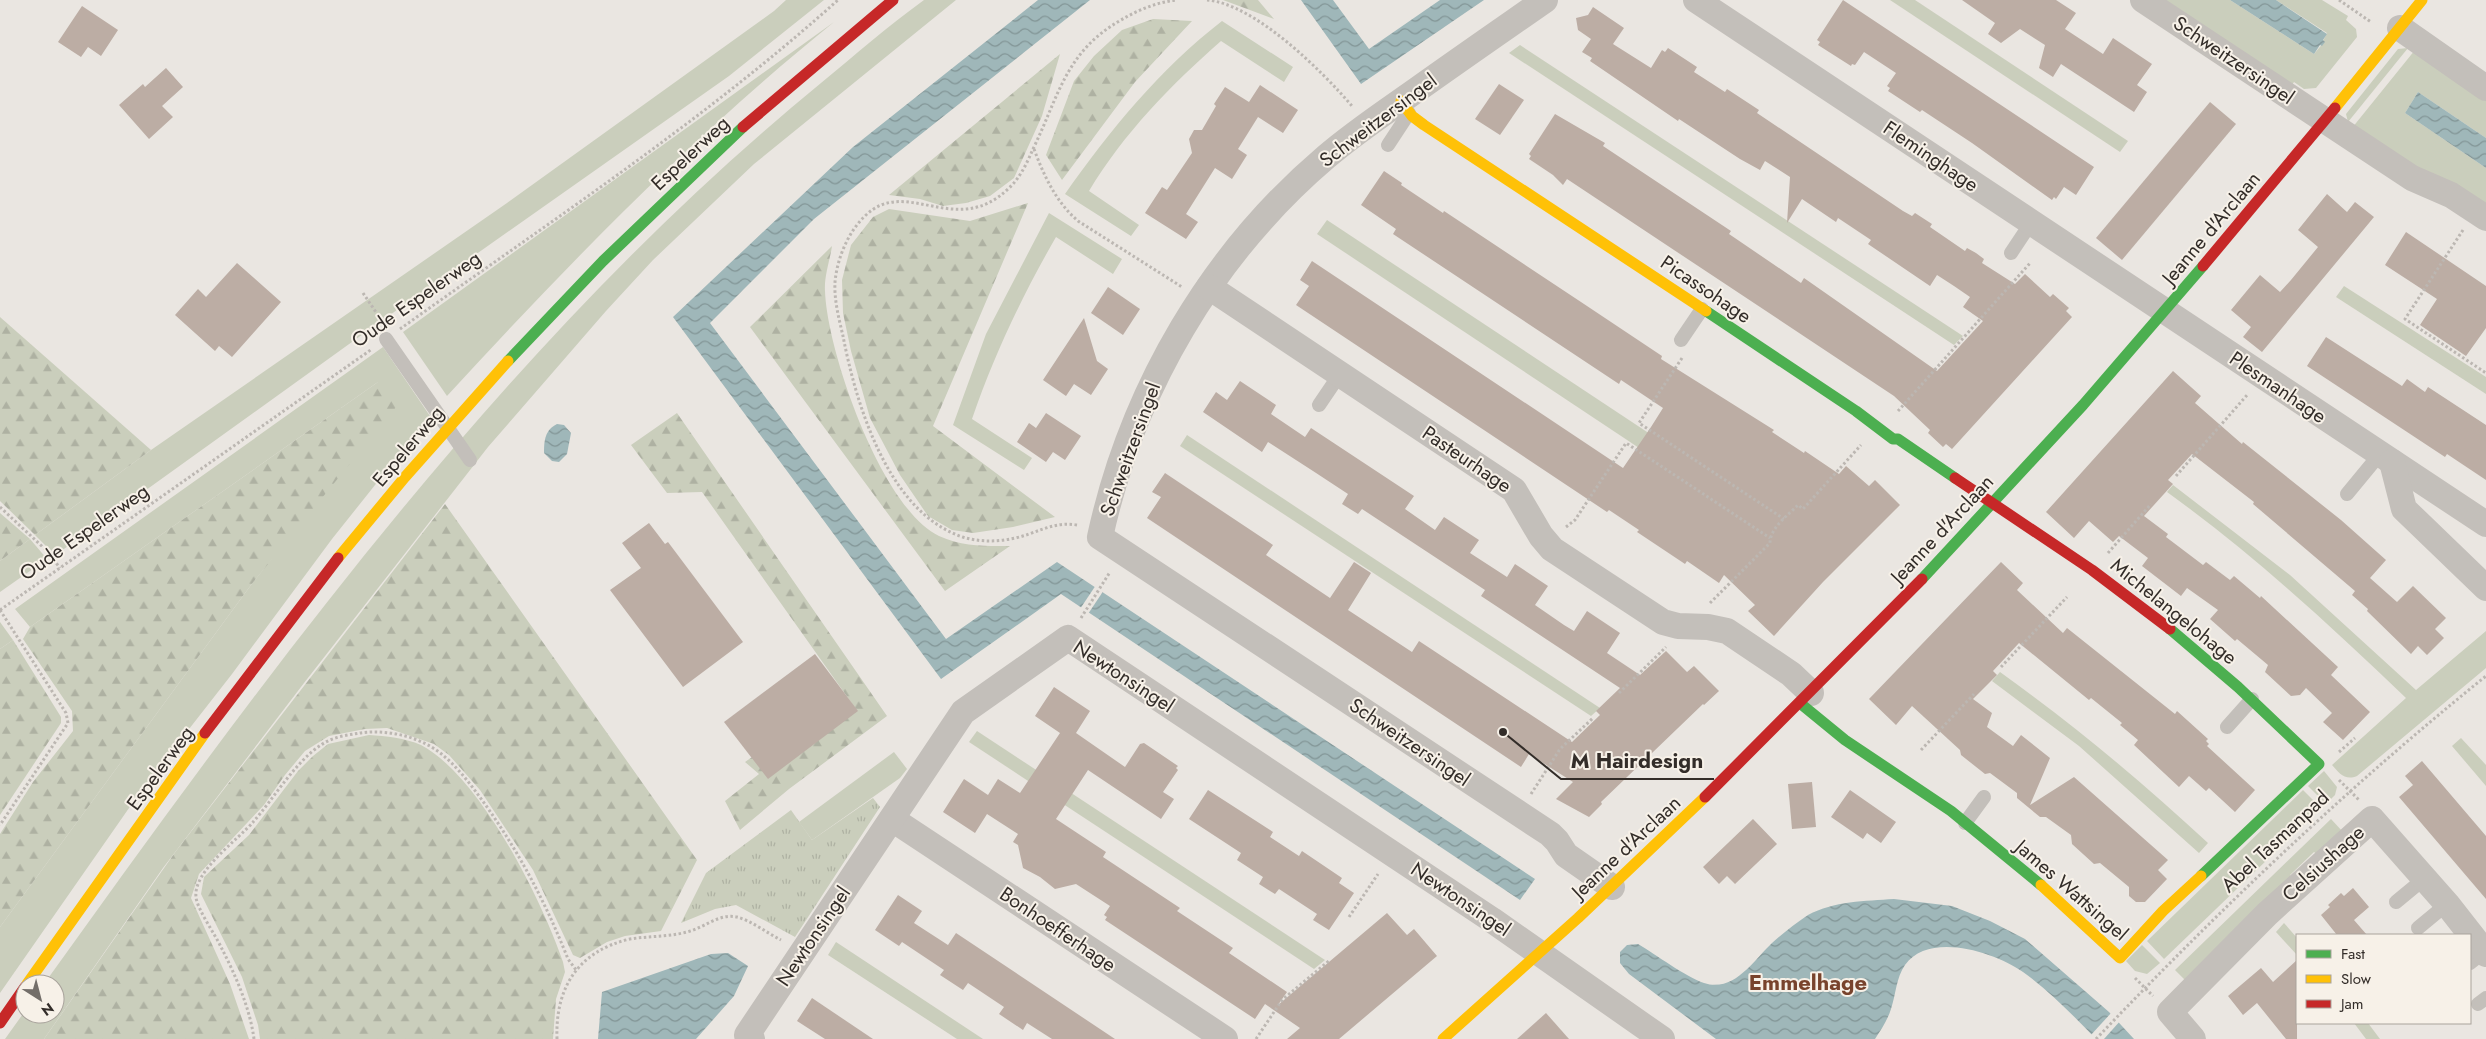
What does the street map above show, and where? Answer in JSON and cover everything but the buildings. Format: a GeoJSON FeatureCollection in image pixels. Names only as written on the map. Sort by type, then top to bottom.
{"type":"FeatureCollection","features":[{"type":"Feature","properties":{"kind":"street","name":"Espelerweg"},"geometry":{"type":"LineString","coordinates":[[34,974],[290,620],[343,552],[447,428],[520,348],[634,231],[772,102],[893,0]]}},
{"type":"Feature","properties":{"kind":"street","name":"Schweitzersingel"},"geometry":{"type":"LineString","coordinates":[[1545,0],[1405,107],[1328,156],[1290,190],[1248,236],[1209,286],[1168,353],[1143,404],[1120,464],[1100,537],[1550,834],[1566,855],[1612,887]]}},
{"type":"Feature","properties":{"kind":"street","name":"Fleminghage"},"geometry":{"type":"LineString","coordinates":[[1696,0],[2165,311]]}},
{"type":"Feature","properties":{"kind":"street","name":"Schweitzersingel"},"geometry":{"type":"LineString","coordinates":[[2143,0],[2412,178],[2451,195],[2486,218]]}},
{"type":"Feature","properties":{"kind":"street","name":"Jeanne d'Arclaan"},"geometry":{"type":"LineString","coordinates":[[1443,1039],[1612,887],[1806,698],[1994,502],[2165,311],[2325,120],[2422,0]]}},
{"type":"Feature","properties":{"kind":"street"},"geometry":{"type":"LineString","coordinates":[[2400,28],[2486,88]]}},
{"type":"Feature","properties":{"kind":"street","name":"Picassohage"},"geometry":{"type":"LineString","coordinates":[[1405,107],[1424,125],[1856,411],[1893,439],[1898,439],[1994,502]]}},
{"type":"Feature","properties":{"kind":"street","name":"Pasteurhage"},"geometry":{"type":"LineString","coordinates":[[1209,286],[1514,490],[1541,536],[1552,549],[1663,622],[1678,626],[1708,627],[1727,631],[1791,674],[1806,698]]}},
{"type":"Feature","properties":{"kind":"street","name":"Plesmanhage"},"geometry":{"type":"LineString","coordinates":[[2165,311],[2486,524]]}},
{"type":"Feature","properties":{"kind":"street"},"geometry":{"type":"LineString","coordinates":[[2386,458],[2404,509],[2486,588]]}},
{"type":"Feature","properties":{"kind":"street","name":"Michelangelohage"},"geometry":{"type":"LineString","coordinates":[[1994,502],[2093,570],[2142,608],[2252,699],[2319,764]]}},
{"type":"Feature","properties":{"kind":"street","name":"Newtonsingel"},"geometry":{"type":"LineString","coordinates":[[752,1039],[746,1036],[963,712],[1068,638],[1541,952]]}},
{"type":"Feature","properties":{"kind":"street","name":"James Wattsingel"},"geometry":{"type":"LineString","coordinates":[[1806,698],[1819,722],[1926,793],[2066,907],[2120,958],[2163,911],[2319,764]]}},
{"type":"Feature","properties":{"kind":"street","name":"Bonhoefferhage"},"geometry":{"type":"LineString","coordinates":[[892,819],[1225,1039]]}},
{"type":"Feature","properties":{"kind":"street","name":"Celsiushage"},"geometry":{"type":"LineString","coordinates":[[2164,1006],[2372,819],[2447,904],[2466,934]]}},
{"type":"Feature","properties":{"kind":"street","name":"Celsiushage"},"geometry":{"type":"LineString","coordinates":[[2471,942],[2480,956]]}},
{"type":"Feature","properties":{"kind":"street"},"geometry":{"type":"LineString","coordinates":[[1541,952],[1662,1039]]}},
{"type":"Feature","properties":{"kind":"street"},"geometry":{"type":"LineString","coordinates":[[0,1022],[15,1001]]}},
{"type":"Feature","properties":{"kind":"street"},"geometry":{"type":"LineString","coordinates":[[2164,1006],[2193,1039]]}},
{"type":"Feature","properties":{"kind":"lane"},"geometry":{"type":"LineString","coordinates":[[1388,145],[1405,107]]}},
{"type":"Feature","properties":{"kind":"lane"},"geometry":{"type":"LineString","coordinates":[[2011,253],[2032,223]]}},
{"type":"Feature","properties":{"kind":"lane"},"geometry":{"type":"LineString","coordinates":[[1684,347],[1702,309]]}},
{"type":"Feature","properties":{"kind":"lane"},"geometry":{"type":"LineString","coordinates":[[386,339],[470,460]]}},
{"type":"Feature","properties":{"kind":"lane"},"geometry":{"type":"LineString","coordinates":[[1319,405],[1340,374]]}},
{"type":"Feature","properties":{"kind":"lane"},"geometry":{"type":"LineString","coordinates":[[2347,494],[2386,458]]}},
{"type":"Feature","properties":{"kind":"lane"},"geometry":{"type":"LineString","coordinates":[[2227,727],[2252,699]]}},
{"type":"Feature","properties":{"kind":"lane"},"geometry":{"type":"LineString","coordinates":[[1964,823],[1984,797]]}},
{"type":"Feature","properties":{"kind":"lane"},"geometry":{"type":"LineString","coordinates":[[2396,902],[2425,878]]}},
{"type":"Feature","properties":{"kind":"lane"},"geometry":{"type":"LineString","coordinates":[[2418,928],[2447,904]]}},
{"type":"Feature","properties":{"kind":"path","name":"Oude Espelerweg"},"geometry":{"type":"LineString","coordinates":[[0,610],[627,169],[749,75],[838,0]]}},
{"type":"Feature","properties":{"kind":"path"},"geometry":{"type":"LineString","coordinates":[[1080,526],[1056,525],[1015,538],[993,541],[976,540],[958,536],[938,526],[919,510],[900,486],[876,446],[852,377],[836,300],[835,283],[842,253],[856,226],[865,215],[886,202],[905,200],[956,210],[968,210],[989,202],[1011,186],[1034,148],[1064,78],[1079,54],[1101,33],[1128,16],[1156,4],[1177,0]]}},
{"type":"Feature","properties":{"kind":"path"},"geometry":{"type":"LineString","coordinates":[[1207,0],[1229,6],[1282,39],[1316,67],[1356,110]]}},
{"type":"Feature","properties":{"kind":"path"},"geometry":{"type":"LineString","coordinates":[[2339,0],[2372,23]]}},
{"type":"Feature","properties":{"kind":"path"},"geometry":{"type":"LineString","coordinates":[[1034,148],[1047,181],[1066,211],[1182,287]]}},
{"type":"Feature","properties":{"kind":"path"},"geometry":{"type":"LineString","coordinates":[[2455,242],[2405,319],[2486,372]]}},
{"type":"Feature","properties":{"kind":"path"},"geometry":{"type":"LineString","coordinates":[[1895,415],[2031,262]]}},
{"type":"Feature","properties":{"kind":"path"},"geometry":{"type":"LineString","coordinates":[[363,293],[385,329],[386,339]]}},
{"type":"Feature","properties":{"kind":"path"},"geometry":{"type":"LineString","coordinates":[[1684,347],[1639,423],[1784,519]]}},
{"type":"Feature","properties":{"kind":"path"},"geometry":{"type":"LineString","coordinates":[[2176,476],[2238,407]]}},
{"type":"Feature","properties":{"kind":"path"},"geometry":{"type":"LineString","coordinates":[[1575,520],[1626,443],[1770,538]]}},
{"type":"Feature","properties":{"kind":"path"},"geometry":{"type":"LineString","coordinates":[[1706,607],[1770,543],[1771,534],[1784,519],[1798,505],[1803,509],[1854,454]]}},
{"type":"Feature","properties":{"kind":"path"},"geometry":{"type":"LineString","coordinates":[[2105,556],[2151,504]]}},
{"type":"Feature","properties":{"kind":"path"},"geometry":{"type":"LineString","coordinates":[[0,507],[46,550],[60,568]]}},
{"type":"Feature","properties":{"kind":"path"},"geometry":{"type":"LineString","coordinates":[[1077,624],[1111,571]]}},
{"type":"Feature","properties":{"kind":"path"},"geometry":{"type":"LineString","coordinates":[[2000,667],[2066,598]]}},
{"type":"Feature","properties":{"kind":"path"},"geometry":{"type":"LineString","coordinates":[[0,610],[66,713],[68,723],[0,825]]}},
{"type":"Feature","properties":{"kind":"path"},"geometry":{"type":"LineString","coordinates":[[1619,693],[1667,646]]}},
{"type":"Feature","properties":{"kind":"path","name":"Abel Tasmanpad"},"geometry":{"type":"LineString","coordinates":[[2096,1039],[2233,900],[2350,791],[2430,721],[2486,676]]}},
{"type":"Feature","properties":{"kind":"path"},"geometry":{"type":"LineString","coordinates":[[1921,750],[1974,694]]}},
{"type":"Feature","properties":{"kind":"path"},"geometry":{"type":"LineString","coordinates":[[1530,796],[1560,749],[1593,718]]}},
{"type":"Feature","properties":{"kind":"path"},"geometry":{"type":"LineString","coordinates":[[254,1039],[253,1028],[235,979],[196,898],[198,882],[213,862],[248,828],[279,792],[295,768],[309,754],[322,744],[356,734],[385,731],[428,745],[445,756],[467,780],[522,858],[568,959],[576,970]]}},
{"type":"Feature","properties":{"kind":"path"},"geometry":{"type":"LineString","coordinates":[[2333,774],[2362,804]]}},
{"type":"Feature","properties":{"kind":"path"},"geometry":{"type":"LineString","coordinates":[[1349,917],[1376,877]]}},
{"type":"Feature","properties":{"kind":"path"},"geometry":{"type":"LineString","coordinates":[[557,1039],[558,1008],[568,981],[587,959],[617,943],[631,939],[687,932],[722,917],[742,919],[784,942]]}},
{"type":"Feature","properties":{"kind":"path"},"geometry":{"type":"LineString","coordinates":[[1256,1039],[1282,1000],[1330,960]]}},
{"type":"Feature","properties":{"kind":"path"},"geometry":{"type":"LineString","coordinates":[[2134,976],[2164,1006]]}},
{"type":"Feature","properties":{"kind":"green space"},"geometry":{"type":"Polygon","coordinates":[[[786,0],[824,0],[729,76],[370,329],[57,554],[35,535],[151,450],[507,203],[774,11],[786,0]]]}},
{"type":"Feature","properties":{"kind":"green space"},"geometry":{"type":"Polygon","coordinates":[[[924,0],[956,0],[754,164],[653,260],[606,311],[488,447],[304,683],[163,868],[65,1009],[65,974],[51,974],[219,743],[310,624],[403,508],[500,394],[602,285],[708,181],[885,30],[924,0]]]}},
{"type":"Feature","properties":{"kind":"green space"},"geometry":{"type":"Polygon","coordinates":[[[1223,0],[1258,0],[1274,19],[1223,0]]]}},
{"type":"Feature","properties":{"kind":"green space"},"geometry":{"type":"Polygon","coordinates":[[[1890,0],[1915,0],[2128,141],[2120,152],[1890,0]]]}},
{"type":"Feature","properties":{"kind":"green space"},"geometry":{"type":"Polygon","coordinates":[[[2158,0],[2230,0],[2314,54],[2324,42],[2327,33],[2276,0],[2322,0],[2348,16],[2346,20],[2356,29],[2357,37],[2316,88],[2304,89],[2294,82],[2290,88],[2158,0]]]}},
{"type":"Feature","properties":{"kind":"green space"},"geometry":{"type":"Polygon","coordinates":[[[1153,19],[1192,21],[1135,82],[1062,180],[1046,155],[1074,81],[1094,56],[1122,30],[1153,19]]]}},
{"type":"Feature","properties":{"kind":"green space"},"geometry":{"type":"Polygon","coordinates":[[[1222,21],[1293,67],[1284,82],[1221,41],[1166,93],[1117,149],[1089,191],[1139,225],[1131,236],[1065,194],[1137,101],[1178,59],[1222,21]]]}},
{"type":"Feature","properties":{"kind":"green space"},"geometry":{"type":"Polygon","coordinates":[[[834,22],[782,65],[682,155],[539,297],[447,396],[403,332],[834,22]]]}},
{"type":"Feature","properties":{"kind":"green space"},"geometry":{"type":"Polygon","coordinates":[[[1520,45],[1963,336],[1954,345],[1509,53],[1520,45]]]}},
{"type":"Feature","properties":{"kind":"green space"},"geometry":{"type":"Polygon","coordinates":[[[2408,48],[2348,122],[2346,114],[2398,49],[2408,48]]]}},
{"type":"Feature","properties":{"kind":"green space"},"geometry":{"type":"Polygon","coordinates":[[[2415,50],[2486,98],[2486,138],[2418,92],[2405,113],[2486,168],[2486,208],[2421,174],[2352,128],[2415,50]]]}},
{"type":"Feature","properties":{"kind":"green space"},"geometry":{"type":"Polygon","coordinates":[[[1060,54],[1042,116],[1014,178],[990,196],[966,203],[943,206],[920,199],[889,195],[1060,54]]]}},
{"type":"Feature","properties":{"kind":"green space"},"geometry":{"type":"Polygon","coordinates":[[[1028,203],[933,426],[1055,517],[1013,527],[973,533],[952,530],[928,516],[900,475],[870,418],[851,351],[843,313],[842,280],[851,245],[873,217],[889,209],[970,221],[1028,203]]]}},
{"type":"Feature","properties":{"kind":"green space"},"geometry":{"type":"Polygon","coordinates":[[[1049,213],[1122,259],[1113,274],[1056,237],[1010,326],[972,419],[1032,458],[1024,470],[953,425],[986,334],[1049,213]]]}},
{"type":"Feature","properties":{"kind":"green space"},"geometry":{"type":"Polygon","coordinates":[[[1327,220],[1780,520],[1767,533],[1317,234],[1327,220]]]}},
{"type":"Feature","properties":{"kind":"green space"},"geometry":{"type":"Polygon","coordinates":[[[832,246],[825,285],[828,318],[847,388],[861,426],[878,463],[897,495],[918,520],[939,536],[965,544],[1010,546],[945,591],[750,327],[832,246]]]}},
{"type":"Feature","properties":{"kind":"green space"},"geometry":{"type":"Polygon","coordinates":[[[2344,286],[2486,377],[2486,394],[2336,297],[2344,286]]]}},
{"type":"Feature","properties":{"kind":"green space"},"geometry":{"type":"Polygon","coordinates":[[[0,317],[151,450],[35,535],[0,501],[0,317]]]}},
{"type":"Feature","properties":{"kind":"green space"},"geometry":{"type":"Polygon","coordinates":[[[383,347],[430,416],[332,539],[232,674],[143,788],[0,993],[0,927],[251,585],[304,517],[378,382],[30,627],[15,609],[383,347]]]}},
{"type":"Feature","properties":{"kind":"green space"},"geometry":{"type":"Polygon","coordinates":[[[378,382],[397,406],[251,585],[0,927],[0,834],[33,782],[73,731],[72,711],[23,639],[30,627],[378,382]]]}},
{"type":"Feature","properties":{"kind":"green space"},"geometry":{"type":"Polygon","coordinates":[[[677,413],[887,716],[789,789],[740,830],[725,801],[759,774],[745,762],[824,707],[853,705],[702,492],[667,493],[631,445],[677,413]]]}},
{"type":"Feature","properties":{"kind":"green space"},"geometry":{"type":"Polygon","coordinates":[[[1187,435],[1600,708],[1591,716],[1180,446],[1187,435]]]}},
{"type":"Feature","properties":{"kind":"green space"},"geometry":{"type":"Polygon","coordinates":[[[2173,485],[2290,575],[2416,690],[2486,631],[2486,668],[2357,776],[2346,777],[2332,765],[2406,698],[2349,644],[2260,565],[2167,492],[2173,485]]]}},
{"type":"Feature","properties":{"kind":"green space"},"geometry":{"type":"Polygon","coordinates":[[[445,504],[697,860],[661,931],[625,936],[607,942],[580,958],[573,955],[533,870],[480,790],[449,755],[434,744],[387,728],[365,729],[329,736],[305,751],[264,805],[199,874],[191,898],[230,984],[249,1039],[44,1039],[55,1024],[65,1024],[65,1009],[176,851],[445,504]]]}},
{"type":"Feature","properties":{"kind":"green space"},"geometry":{"type":"Polygon","coordinates":[[[0,513],[30,539],[0,561],[0,513]]]}},
{"type":"Feature","properties":{"kind":"green space"},"geometry":{"type":"Polygon","coordinates":[[[30,539],[47,559],[0,592],[0,561],[30,539]]]}},
{"type":"Feature","properties":{"kind":"green space"},"geometry":{"type":"Polygon","coordinates":[[[0,622],[13,640],[0,649],[0,622]]]}},
{"type":"Feature","properties":{"kind":"green space"},"geometry":{"type":"Polygon","coordinates":[[[13,640],[61,717],[61,723],[0,815],[0,649],[13,640]]]}},
{"type":"Feature","properties":{"kind":"green space"},"geometry":{"type":"Polygon","coordinates":[[[2000,672],[2107,754],[2208,843],[2199,853],[2079,746],[1992,681],[2000,672]]]}},
{"type":"Feature","properties":{"kind":"green space"},"geometry":{"type":"Polygon","coordinates":[[[977,731],[1325,960],[1314,969],[969,742],[977,731]]]}},
{"type":"Feature","properties":{"kind":"green space"},"geometry":{"type":"Polygon","coordinates":[[[369,735],[395,738],[421,745],[443,761],[465,783],[506,842],[540,906],[563,962],[565,972],[556,999],[553,1039],[260,1039],[258,1025],[242,977],[201,894],[204,877],[249,835],[298,771],[313,756],[328,744],[369,735]]]}},
{"type":"Feature","properties":{"kind":"green space"},"geometry":{"type":"Polygon","coordinates":[[[2461,738],[2486,765],[2486,786],[2452,746],[2461,738]]]}},
{"type":"Feature","properties":{"kind":"green space"},"geometry":{"type":"Polygon","coordinates":[[[894,752],[907,769],[900,778],[812,840],[799,822],[894,752]]]}},
{"type":"Feature","properties":{"kind":"green space"},"geometry":{"type":"Polygon","coordinates":[[[2324,771],[2337,787],[2335,795],[2326,804],[2308,786],[2324,771]]]}},
{"type":"Feature","properties":{"kind":"green space"},"geometry":{"type":"Polygon","coordinates":[[[2303,790],[2321,808],[2164,959],[2147,941],[2303,790]]]}},
{"type":"Feature","properties":{"kind":"green space"},"geometry":{"type":"Polygon","coordinates":[[[873,798],[880,807],[795,937],[736,905],[715,909],[681,923],[706,873],[791,810],[812,840],[873,798]]]}},
{"type":"Feature","properties":{"kind":"green space"},"geometry":{"type":"Polygon","coordinates":[[[2331,819],[2343,832],[2318,855],[2314,852],[2290,875],[2292,879],[2187,982],[2175,970],[2331,819]]]}},
{"type":"Feature","properties":{"kind":"green space"},"geometry":{"type":"Polygon","coordinates":[[[2284,923],[2296,937],[2296,954],[2276,932],[2284,923]]]}},
{"type":"Feature","properties":{"kind":"green space"},"geometry":{"type":"Polygon","coordinates":[[[836,942],[983,1039],[957,1039],[828,955],[836,942]]]}},
{"type":"Feature","properties":{"kind":"green space"},"geometry":{"type":"Polygon","coordinates":[[[2142,945],[2160,963],[2147,974],[2135,971],[2126,961],[2142,945]]]}},
{"type":"Feature","properties":{"kind":"green space"},"geometry":{"type":"Polygon","coordinates":[[[16,1024],[54,1024],[44,1039],[5,1039],[16,1024]]]}},
{"type":"Feature","properties":{"kind":"green space"},"geometry":{"type":"Polygon","coordinates":[[[2355,1024],[2369,1024],[2380,1039],[2366,1039],[2355,1024]]]}},
{"type":"Feature","properties":{"kind":"water"},"geometry":{"type":"Polygon","coordinates":[[[1038,0],[1090,0],[814,219],[710,323],[946,639],[1057,562],[1535,879],[1520,900],[1061,594],[941,679],[673,317],[853,147],[1038,0]]]}},
{"type":"Feature","properties":{"kind":"water"},"geometry":{"type":"Polygon","coordinates":[[[1301,0],[1333,0],[1369,49],[1440,0],[1484,0],[1361,84],[1301,0]]]}},
{"type":"Feature","properties":{"kind":"water"},"geometry":{"type":"Polygon","coordinates":[[[2230,0],[2276,0],[2327,34],[2323,40],[2325,42],[2322,46],[2320,45],[2314,54],[2230,0]]]}},
{"type":"Feature","properties":{"kind":"water"},"geometry":{"type":"Polygon","coordinates":[[[2418,92],[2486,138],[2486,168],[2405,113],[2418,92]]]}},
{"type":"Feature","properties":{"kind":"water"},"geometry":{"type":"Polygon","coordinates":[[[557,424],[564,425],[571,433],[567,454],[559,462],[552,461],[544,453],[546,436],[550,429],[557,424]]]}},
{"type":"Feature","properties":{"kind":"water"},"geometry":{"type":"Polygon","coordinates":[[[1894,899],[1952,906],[1990,921],[2025,939],[2109,1012],[2134,1039],[2096,1039],[2052,995],[2023,972],[1996,958],[1962,948],[1930,949],[1916,955],[1905,965],[1898,981],[1890,1013],[1875,1039],[1716,1039],[1629,974],[1620,963],[1620,952],[1627,945],[1638,944],[1697,980],[1715,985],[1725,983],[1743,973],[1776,939],[1808,915],[1818,910],[1839,904],[1894,899]]]}},
{"type":"Feature","properties":{"kind":"water"},"geometry":{"type":"Polygon","coordinates":[[[728,953],[748,966],[734,996],[696,1039],[598,1039],[602,992],[711,954],[728,953]]]}},
{"type":"Feature","properties":{"kind":"pier"},"geometry":{"type":"Polygon","coordinates":[[[1096,585],[1104,590],[1088,614],[1080,609],[1096,585]]]}},
{"type":"Feature","properties":{"kind":"pier"},"geometry":{"type":"Polygon","coordinates":[[[2112,1012],[2121,1020],[2104,1039],[2093,1039],[2090,1036],[2112,1012]]]}},
{"type":"Feature","properties":{"kind":"traffic: fast"},"geometry":{"type":"LineString","coordinates":[[508,361],[603,261],[743,127]]}},
{"type":"Feature","properties":{"kind":"traffic: fast"},"geometry":{"type":"LineString","coordinates":[[1922,579],[2083,405],[2203,266]]}},
{"type":"Feature","properties":{"kind":"traffic: fast"},"geometry":{"type":"LineString","coordinates":[[1706,311],[1856,411],[1893,439],[1898,439],[1955,478]]}},
{"type":"Feature","properties":{"kind":"traffic: fast"},"geometry":{"type":"LineString","coordinates":[[2170,629],[2238,687],[2319,764],[2201,876]]}},
{"type":"Feature","properties":{"kind":"traffic: fast"},"geometry":{"type":"LineString","coordinates":[[1801,704],[1845,740],[1951,811],[2041,885]]}},
{"type":"Feature","properties":{"kind":"traffic: slow"},"geometry":{"type":"LineString","coordinates":[[2335,108],[2422,0]]}},
{"type":"Feature","properties":{"kind":"traffic: slow"},"geometry":{"type":"LineString","coordinates":[[1401,101],[1412,116],[1424,125],[1706,311]]}},
{"type":"Feature","properties":{"kind":"traffic: slow"},"geometry":{"type":"LineString","coordinates":[[338,558],[405,477],[508,361]]}},
{"type":"Feature","properties":{"kind":"traffic: slow"},"geometry":{"type":"LineString","coordinates":[[34,974],[205,733]]}},
{"type":"Feature","properties":{"kind":"traffic: slow"},"geometry":{"type":"LineString","coordinates":[[1443,1039],[1578,918],[1705,797]]}},
{"type":"Feature","properties":{"kind":"traffic: slow"},"geometry":{"type":"LineString","coordinates":[[2041,885],[2120,958],[2163,911],[2201,876]]}},
{"type":"Feature","properties":{"kind":"traffic: jam"},"geometry":{"type":"LineString","coordinates":[[743,127],[893,0]]}},
{"type":"Feature","properties":{"kind":"traffic: jam"},"geometry":{"type":"LineString","coordinates":[[2203,266],[2335,108]]}},
{"type":"Feature","properties":{"kind":"traffic: jam"},"geometry":{"type":"LineString","coordinates":[[1955,478],[2092,570],[2170,629]]}},
{"type":"Feature","properties":{"kind":"traffic: jam"},"geometry":{"type":"LineString","coordinates":[[205,733],[338,558]]}},
{"type":"Feature","properties":{"kind":"traffic: jam"},"geometry":{"type":"LineString","coordinates":[[1705,797],[1922,579]]}},
{"type":"Feature","properties":{"kind":"traffic: jam"},"geometry":{"type":"LineString","coordinates":[[0,1023],[15,1001]]}},
{"type":"Feature","properties":{"kind":"place","name":"M Hairdesign"},"geometry":{"type":"Point","coordinates":[1503,732]}},
{"type":"Feature","properties":{"kind":"district","name":"Emmelhage"},"geometry":{"type":"Point","coordinates":[1808,982]}}]}
